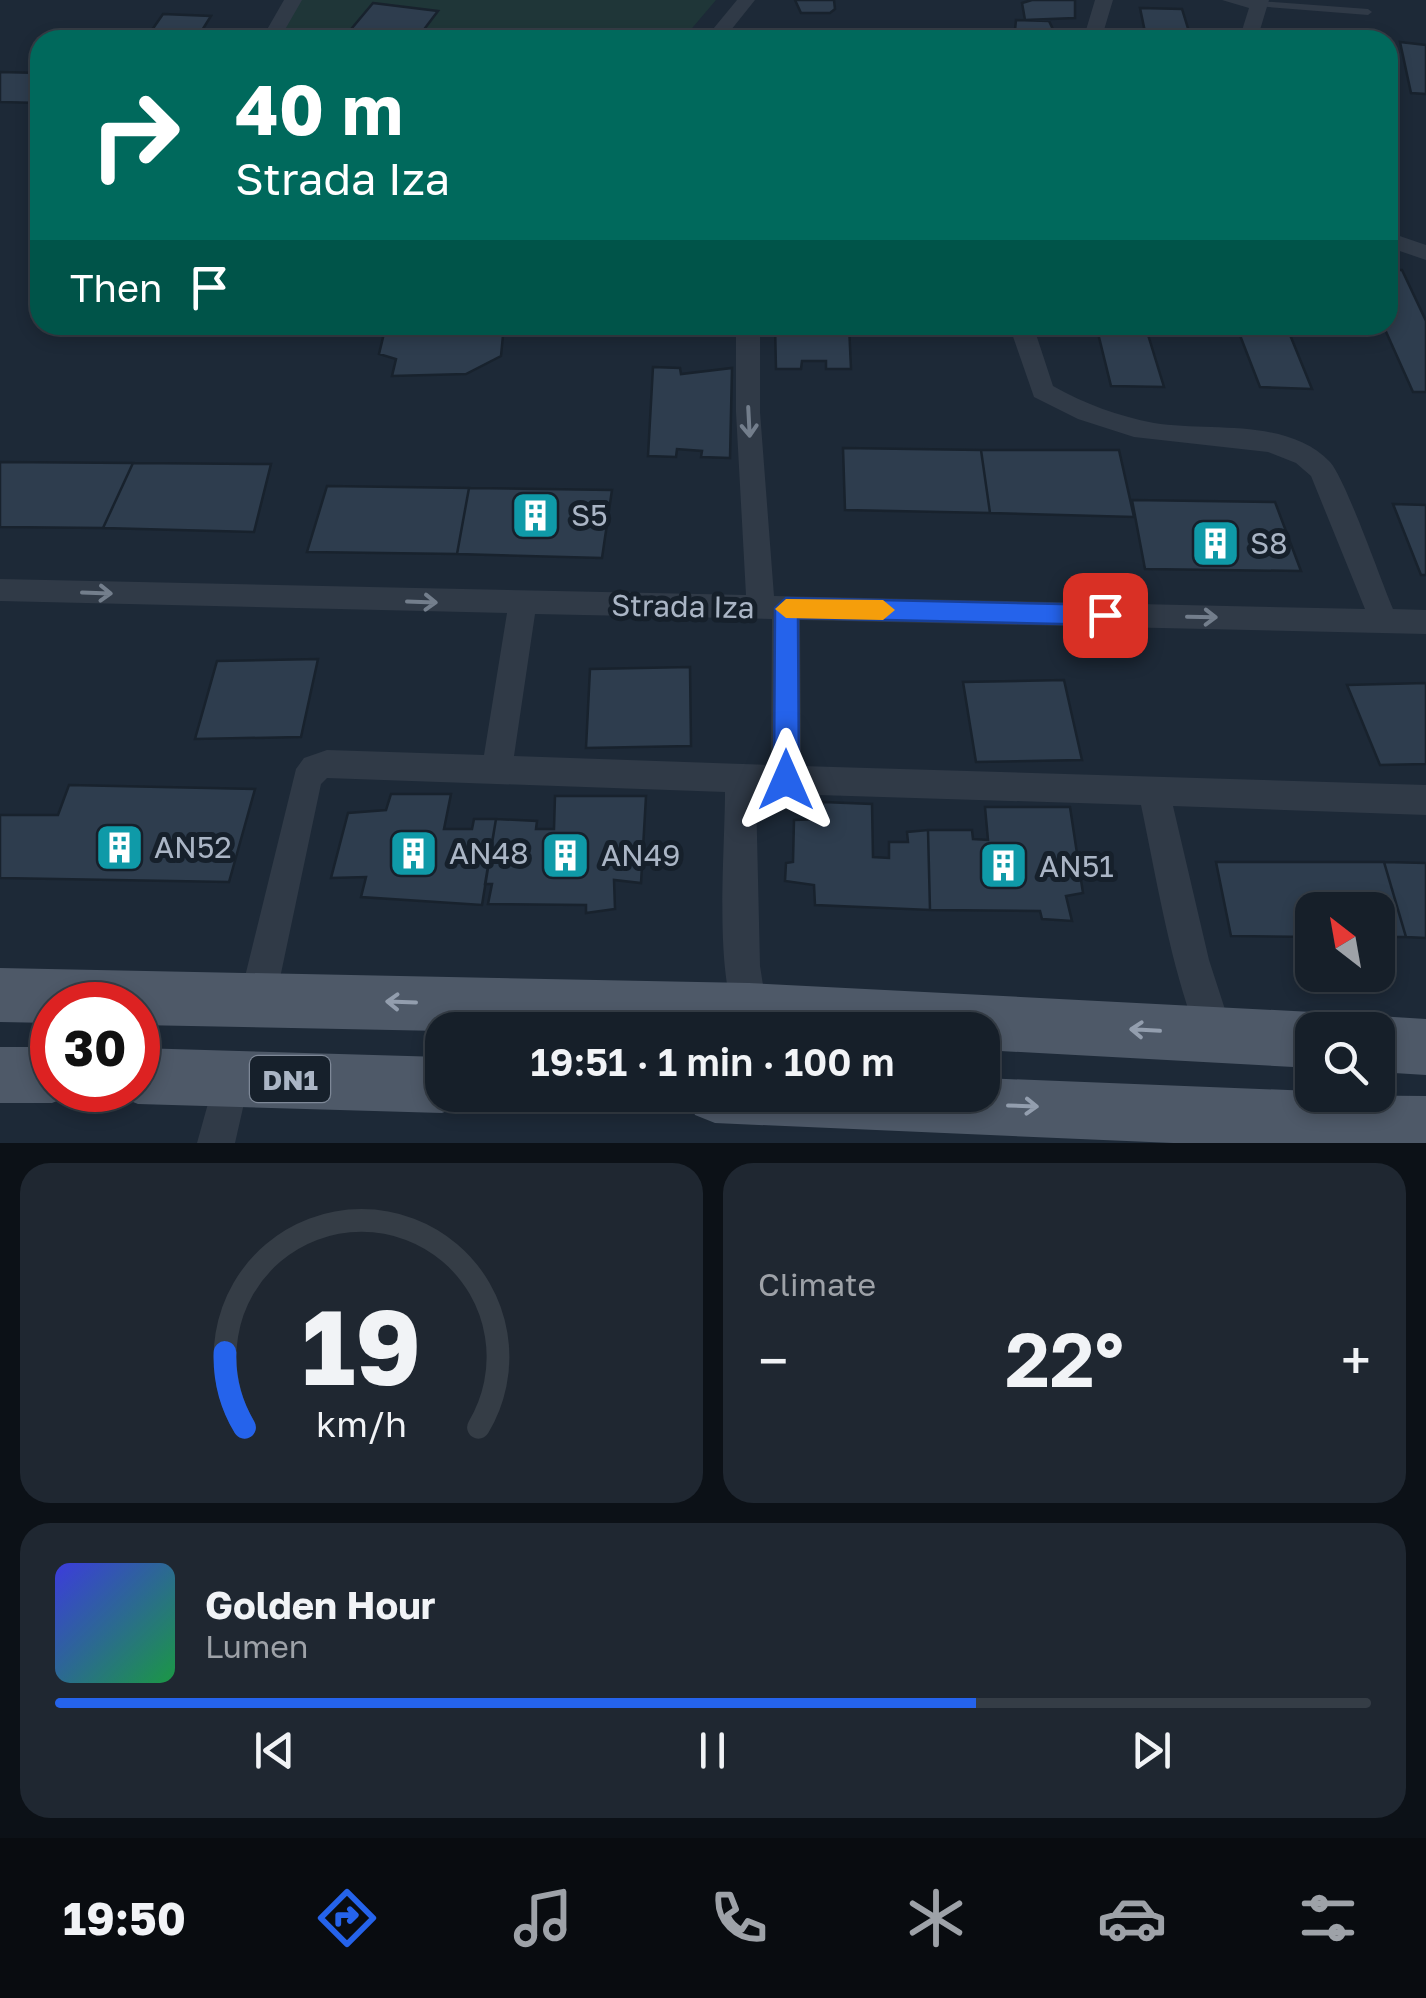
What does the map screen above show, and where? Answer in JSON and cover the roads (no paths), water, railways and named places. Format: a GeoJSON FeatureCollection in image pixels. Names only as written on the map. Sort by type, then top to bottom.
{"type":"FeatureCollection","features":[{"type":"Feature","properties":{"kind":"main road"},"geometry":{"type":"LineString","coordinates":[[0,994],[749,1010],[1295,1039]]}},
{"type":"Feature","properties":{"kind":"main road"},"geometry":{"type":"LineString","coordinates":[[1395,1045],[1426,1047]]}},
{"type":"Feature","properties":{"kind":"main road"},"geometry":{"type":"LineString","coordinates":[[0,1075],[30,1076]]}},
{"type":"Feature","properties":{"kind":"main road","name":"DN1"},"geometry":{"type":"LineString","coordinates":[[160,1076],[425,1084]]}},
{"type":"Feature","properties":{"kind":"main road"},"geometry":{"type":"LineString","coordinates":[[1000,1107],[1426,1125]]}},
{"type":"Feature","properties":{"kind":"street"},"geometry":{"type":"LineString","coordinates":[[276,30],[293,0]]}},
{"type":"Feature","properties":{"kind":"street"},"geometry":{"type":"LineString","coordinates":[[721,30],[746,0]]}},
{"type":"Feature","properties":{"kind":"street"},"geometry":{"type":"LineString","coordinates":[[1095,30],[1104,0]]}},
{"type":"Feature","properties":{"kind":"street"},"geometry":{"type":"LineString","coordinates":[[1231,0],[1259,2],[1251,30]]}},
{"type":"Feature","properties":{"kind":"street"},"geometry":{"type":"LineString","coordinates":[[1398,243],[1426,253]]}},
{"type":"Feature","properties":{"kind":"street"},"geometry":{"type":"LineString","coordinates":[[748,335],[748,412],[774,607],[786,780]]}},
{"type":"Feature","properties":{"kind":"street"},"geometry":{"type":"LineString","coordinates":[[1024,335],[1043,390],[1079,413],[1165,434],[1283,443],[1304,452],[1322,470],[1384,622]]}},
{"type":"Feature","properties":{"kind":"street","name":"Strada Iza"},"geometry":{"type":"LineString","coordinates":[[0,590],[1426,622]]}},
{"type":"Feature","properties":{"kind":"street"},"geometry":{"type":"LineString","coordinates":[[498,770],[522,604]]}},
{"type":"Feature","properties":{"kind":"street"},"geometry":{"type":"LineString","coordinates":[[258,997],[307,779],[315,768],[327,764],[1426,800]]}},
{"type":"Feature","properties":{"kind":"street"},"geometry":{"type":"LineString","coordinates":[[740,778],[742,966],[749,1010]]}},
{"type":"Feature","properties":{"kind":"street"},"geometry":{"type":"LineString","coordinates":[[1154,789],[1192,960],[1214,1034]]}},
{"type":"Feature","properties":{"kind":"street"},"geometry":{"type":"LineString","coordinates":[[216,1143],[232,1077]]}},
{"type":"Feature","properties":{"kind":"lane"},"geometry":{"type":"LineString","coordinates":[[1259,2],[1368,12]]}},
{"type":"Feature","properties":{"kind":"place","name":"S5"},"geometry":{"type":"Point","coordinates":[536,515]}},
{"type":"Feature","properties":{"kind":"place","name":"S8"},"geometry":{"type":"Point","coordinates":[1215,543]}},
{"type":"Feature","properties":{"kind":"place","name":"AN52"},"geometry":{"type":"Point","coordinates":[119,847]}},
{"type":"Feature","properties":{"kind":"place","name":"AN48"},"geometry":{"type":"Point","coordinates":[414,853]}},
{"type":"Feature","properties":{"kind":"place","name":"AN49"},"geometry":{"type":"Point","coordinates":[566,855]}},
{"type":"Feature","properties":{"kind":"place","name":"AN51"},"geometry":{"type":"Point","coordinates":[1004,866]}}]}
